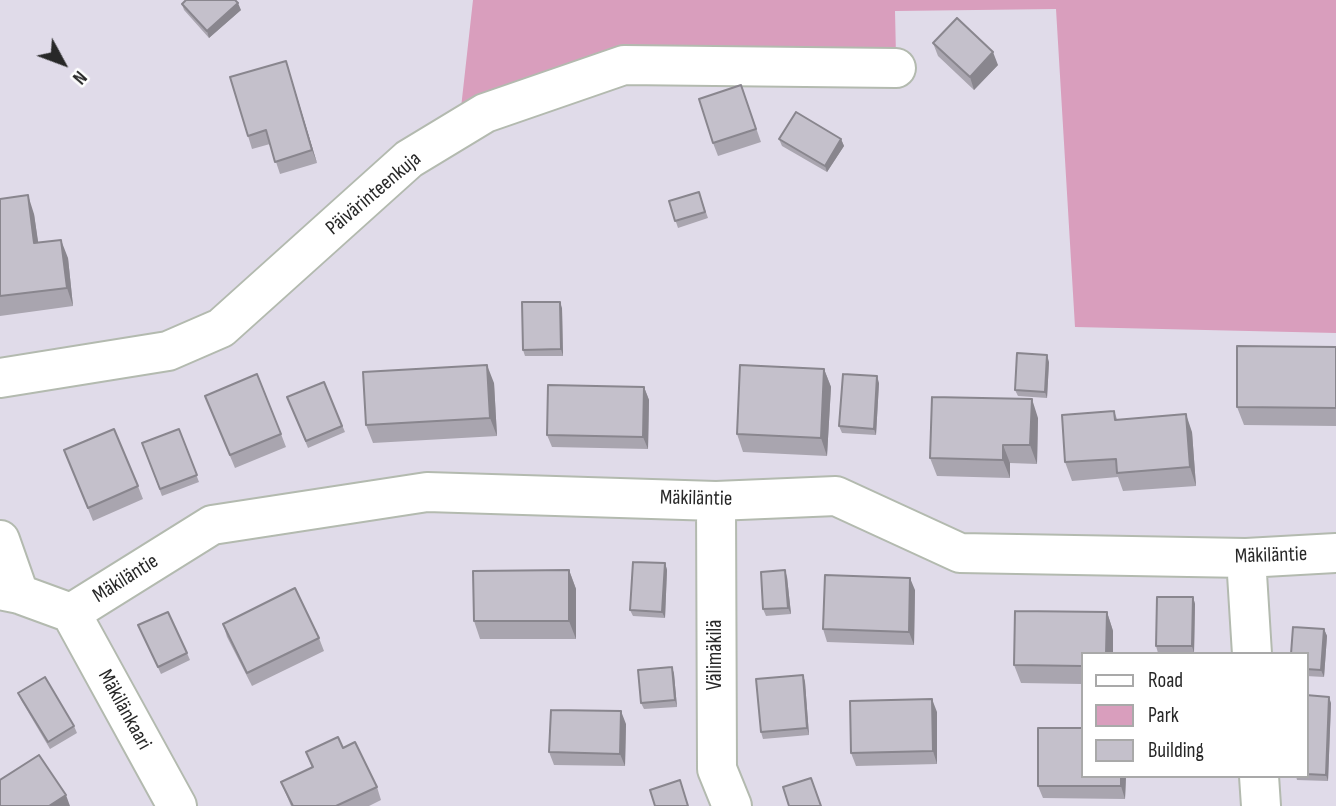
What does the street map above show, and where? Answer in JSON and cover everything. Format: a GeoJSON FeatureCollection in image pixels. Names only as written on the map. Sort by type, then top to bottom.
{"type":"FeatureCollection","features":[{"type":"Feature","properties":{"kind":"street","name":"Päivärinteenkuja"},"geometry":{"type":"LineString","coordinates":[[0,378],[168,351],[221,328],[409,159],[485,113],[624,65],[896,68]]}},
{"type":"Feature","properties":{"kind":"street","name":"Mäkiläntie"},"geometry":{"type":"LineString","coordinates":[[71,613],[212,525],[427,492],[716,501],[836,496],[960,553],[1246,558],[1336,553]]}},
{"type":"Feature","properties":{"kind":"street","name":"Välimäkilä"},"geometry":{"type":"LineString","coordinates":[[716,501],[717,769],[732,806]]}},
{"type":"Feature","properties":{"kind":"street"},"geometry":{"type":"LineString","coordinates":[[0,540],[9,592],[71,613]]}},
{"type":"Feature","properties":{"kind":"street"},"geometry":{"type":"LineString","coordinates":[[1246,558],[1252,652]]}},
{"type":"Feature","properties":{"kind":"street","name":"Mäkilänkaari"},"geometry":{"type":"LineString","coordinates":[[71,613],[177,806]]}},
{"type":"Feature","properties":{"kind":"street"},"geometry":{"type":"LineString","coordinates":[[1259,778],[1261,806]]}},
{"type":"Feature","properties":{"kind":"green space"},"geometry":{"type":"Polygon","coordinates":[[[473,0],[1336,0],[1336,333],[1075,327],[1056,9],[895,11],[896,56],[631,49],[461,108],[473,0]]]}},
{"type":"Feature","properties":{"kind":"building"},"geometry":{"type":"Polygon","coordinates":[[[186,0],[235,0],[238,3],[207,31],[182,4],[186,0]]]}},
{"type":"Feature","properties":{"kind":"building"},"geometry":{"type":"Polygon","coordinates":[[[957,18],[993,52],[970,77],[933,43],[957,18]]]}},
{"type":"Feature","properties":{"kind":"building"},"geometry":{"type":"Polygon","coordinates":[[[286,61],[312,150],[275,162],[266,130],[248,136],[230,77],[286,61]]]}},
{"type":"Feature","properties":{"kind":"building"},"geometry":{"type":"Polygon","coordinates":[[[741,85],[756,129],[713,143],[699,99],[741,85]]]}},
{"type":"Feature","properties":{"kind":"building"},"geometry":{"type":"Polygon","coordinates":[[[796,112],[841,139],[825,166],[779,139],[796,112]]]}},
{"type":"Feature","properties":{"kind":"building"},"geometry":{"type":"Polygon","coordinates":[[[699,192],[705,212],[675,221],[669,201],[699,192]]]}},
{"type":"Feature","properties":{"kind":"building"},"geometry":{"type":"Polygon","coordinates":[[[28,195],[34,243],[61,240],[67,288],[0,296],[0,199],[28,195]]]}},
{"type":"Feature","properties":{"kind":"building"},"geometry":{"type":"Polygon","coordinates":[[[522,302],[560,302],[561,349],[523,350],[522,302]]]}},
{"type":"Feature","properties":{"kind":"building"},"geometry":{"type":"Polygon","coordinates":[[[1237,346],[1336,347],[1336,408],[1237,407],[1237,346]]]}},
{"type":"Feature","properties":{"kind":"building"},"geometry":{"type":"Polygon","coordinates":[[[1017,353],[1047,355],[1045,392],[1015,390],[1017,353]]]}},
{"type":"Feature","properties":{"kind":"building"},"geometry":{"type":"Polygon","coordinates":[[[487,365],[490,418],[366,425],[363,372],[487,365]]]}},
{"type":"Feature","properties":{"kind":"building"},"geometry":{"type":"Polygon","coordinates":[[[740,365],[824,369],[821,438],[737,434],[740,365]]]}},
{"type":"Feature","properties":{"kind":"building"},"geometry":{"type":"Polygon","coordinates":[[[257,374],[281,434],[230,455],[205,396],[257,374]]]}},
{"type":"Feature","properties":{"kind":"building"},"geometry":{"type":"Polygon","coordinates":[[[843,374],[877,376],[874,429],[839,426],[843,374]]]}},
{"type":"Feature","properties":{"kind":"building"},"geometry":{"type":"Polygon","coordinates":[[[324,382],[342,426],[306,441],[287,397],[324,382]]]}},
{"type":"Feature","properties":{"kind":"building"},"geometry":{"type":"Polygon","coordinates":[[[548,385],[644,387],[643,437],[547,435],[548,385]]]}},
{"type":"Feature","properties":{"kind":"building"},"geometry":{"type":"Polygon","coordinates":[[[932,397],[1032,399],[1030,445],[1003,445],[1003,460],[930,458],[932,397]]]}},
{"type":"Feature","properties":{"kind":"building"},"geometry":{"type":"Polygon","coordinates":[[[1114,411],[1115,420],[1186,414],[1190,467],[1117,473],[1116,459],[1065,462],[1062,415],[1114,411]]]}},
{"type":"Feature","properties":{"kind":"building"},"geometry":{"type":"Polygon","coordinates":[[[114,429],[138,486],[88,508],[64,450],[114,429]]]}},
{"type":"Feature","properties":{"kind":"building"},"geometry":{"type":"Polygon","coordinates":[[[179,429],[197,475],[160,489],[142,443],[179,429]]]}},
{"type":"Feature","properties":{"kind":"building"},"geometry":{"type":"Polygon","coordinates":[[[633,562],[665,563],[662,612],[630,610],[633,562]]]}},
{"type":"Feature","properties":{"kind":"building"},"geometry":{"type":"Polygon","coordinates":[[[569,570],[569,621],[474,621],[473,571],[569,570]]]}},
{"type":"Feature","properties":{"kind":"building"},"geometry":{"type":"Polygon","coordinates":[[[785,570],[788,608],[763,609],[761,572],[785,570]]]}},
{"type":"Feature","properties":{"kind":"building"},"geometry":{"type":"Polygon","coordinates":[[[825,575],[910,578],[909,632],[823,629],[825,575]]]}},
{"type":"Feature","properties":{"kind":"building"},"geometry":{"type":"Polygon","coordinates":[[[295,588],[319,638],[247,673],[223,624],[295,588]]]}},
{"type":"Feature","properties":{"kind":"building"},"geometry":{"type":"Polygon","coordinates":[[[1157,597],[1193,597],[1192,646],[1156,646],[1157,597]]]}},
{"type":"Feature","properties":{"kind":"building"},"geometry":{"type":"Polygon","coordinates":[[[1015,611],[1107,612],[1106,652],[1080,652],[1080,666],[1014,665],[1015,611]]]}},
{"type":"Feature","properties":{"kind":"building"},"geometry":{"type":"Polygon","coordinates":[[[168,612],[187,653],[158,667],[138,625],[168,612]]]}},
{"type":"Feature","properties":{"kind":"building"},"geometry":{"type":"Polygon","coordinates":[[[1293,627],[1324,629],[1321,670],[1308,669],[1308,652],[1291,652],[1293,627]]]}},
{"type":"Feature","properties":{"kind":"building"},"geometry":{"type":"Polygon","coordinates":[[[672,667],[675,700],[641,703],[638,670],[672,667]]]}},
{"type":"Feature","properties":{"kind":"building"},"geometry":{"type":"Polygon","coordinates":[[[803,675],[807,728],[761,732],[756,679],[803,675]]]}},
{"type":"Feature","properties":{"kind":"building"},"geometry":{"type":"Polygon","coordinates":[[[45,677],[74,726],[48,742],[18,693],[45,677]]]}},
{"type":"Feature","properties":{"kind":"building"},"geometry":{"type":"Polygon","coordinates":[[[1308,695],[1329,697],[1326,775],[1308,774],[1308,695]]]}},
{"type":"Feature","properties":{"kind":"building"},"geometry":{"type":"Polygon","coordinates":[[[932,699],[933,751],[851,753],[850,701],[932,699]]]}},
{"type":"Feature","properties":{"kind":"building"},"geometry":{"type":"Polygon","coordinates":[[[551,710],[621,711],[620,754],[549,752],[551,710]]]}},
{"type":"Feature","properties":{"kind":"building"},"geometry":{"type":"Polygon","coordinates":[[[1038,728],[1080,728],[1080,778],[1121,778],[1121,786],[1038,786],[1038,728]]]}},
{"type":"Feature","properties":{"kind":"building"},"geometry":{"type":"Polygon","coordinates":[[[338,737],[343,748],[355,742],[377,787],[336,806],[293,806],[281,782],[313,767],[306,752],[338,737]]]}},
{"type":"Feature","properties":{"kind":"building"},"geometry":{"type":"Polygon","coordinates":[[[39,755],[66,795],[49,806],[0,806],[0,780],[39,755]]]}},
{"type":"Feature","properties":{"kind":"building"},"geometry":{"type":"Polygon","coordinates":[[[811,778],[821,806],[789,806],[783,787],[811,778]]]}},
{"type":"Feature","properties":{"kind":"building"},"geometry":{"type":"Polygon","coordinates":[[[680,780],[688,806],[655,806],[650,790],[680,780]]]}}]}
